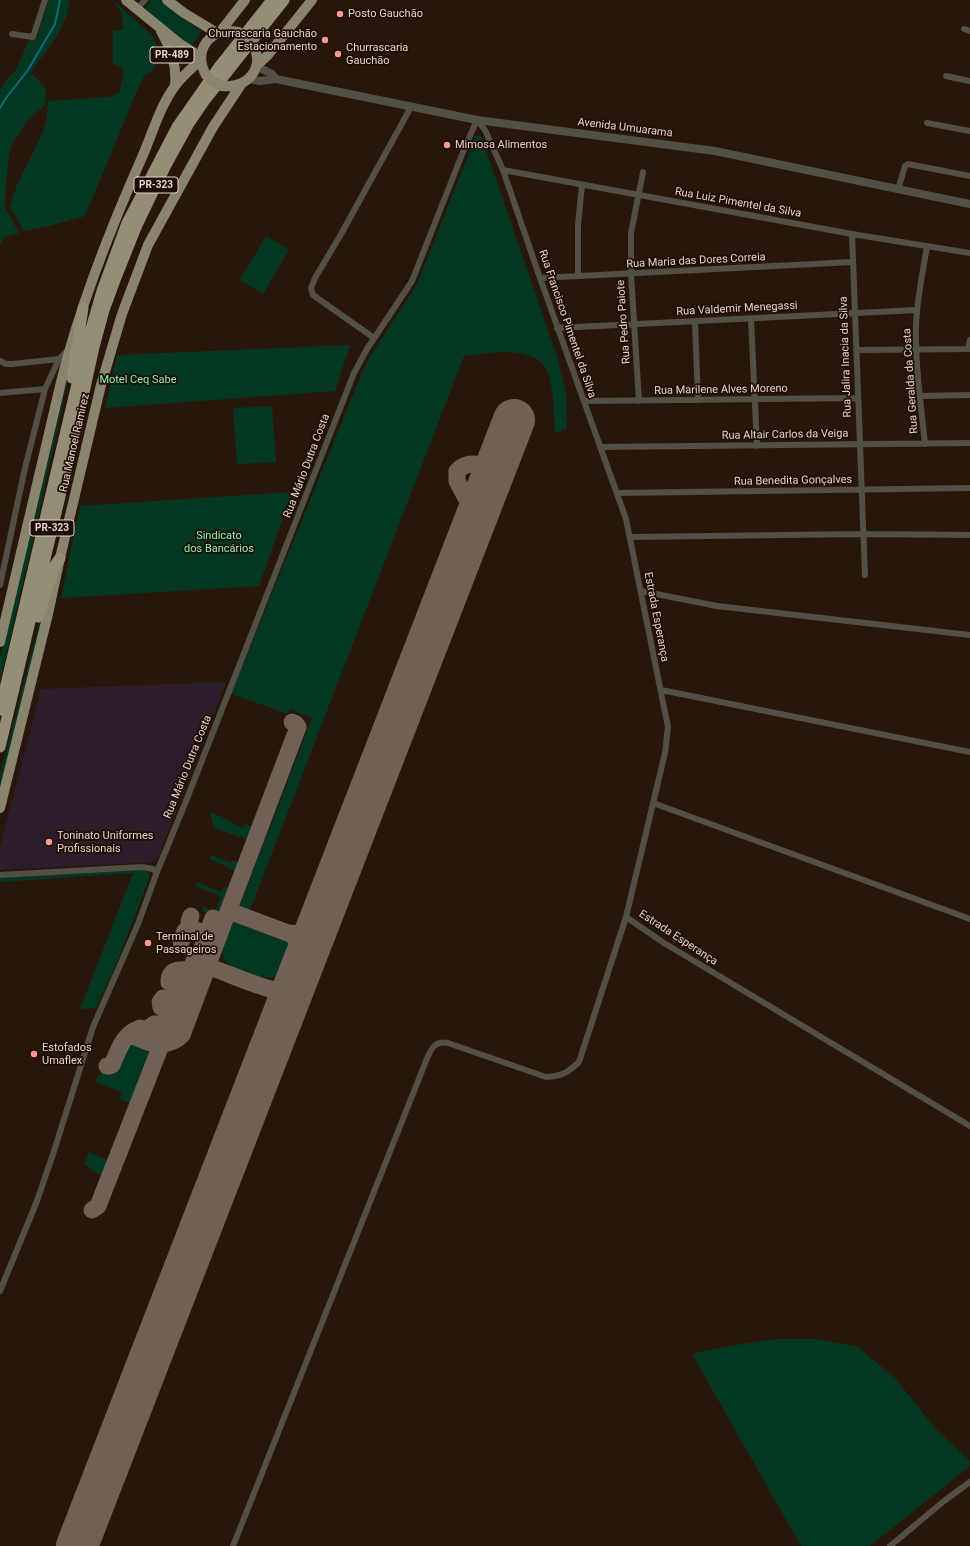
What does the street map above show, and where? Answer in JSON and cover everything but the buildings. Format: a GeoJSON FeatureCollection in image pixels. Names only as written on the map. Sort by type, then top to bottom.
{"type":"FeatureCollection","features":[{"type":"Feature","properties":{"kind":"highway","name":"PR-323"},"geometry":{"type":"LineString","coordinates":[[0,710],[94,316],[127,223],[177,128],[197,96],[272,0]]}},
{"type":"Feature","properties":{"kind":"highway","name":"PR-323"},"geometry":{"type":"LineString","coordinates":[[0,747],[73,442],[94,347],[104,310],[122,262],[137,225],[166,165],[188,125],[205,100],[284,0]]}},
{"type":"Feature","properties":{"kind":"highway"},"geometry":{"type":"LineString","coordinates":[[71,408],[68,399],[83,308]]}},
{"type":"Feature","properties":{"kind":"highway"},"geometry":{"type":"LineString","coordinates":[[23,651],[30,640],[55,566],[60,558]]}},
{"type":"Feature","properties":{"kind":"main road","name":"PR-489"},"geometry":{"type":"LineString","coordinates":[[126,0],[201,59]]}},
{"type":"Feature","properties":{"kind":"main road"},"geometry":{"type":"LineString","coordinates":[[167,0],[184,13],[218,33],[232,31],[238,32],[249,39],[253,44],[257,56],[256,65]]}},
{"type":"Feature","properties":{"kind":"main road"},"geometry":{"type":"LineString","coordinates":[[218,33],[245,0]]}},
{"type":"Feature","properties":{"kind":"main road"},"geometry":{"type":"LineString","coordinates":[[246,81],[256,65],[268,55],[312,0]]}},
{"type":"Feature","properties":{"kind":"main road","name":"PR-489"},"geometry":{"type":"LineString","coordinates":[[159,27],[174,59],[176,71],[175,86]]}},
{"type":"Feature","properties":{"kind":"main road","name":"PR-489"},"geometry":{"type":"LineString","coordinates":[[218,33],[206,43],[202,50],[201,59],[206,75],[212,81],[222,86],[236,86],[246,81]]}},
{"type":"Feature","properties":{"kind":"main road"},"geometry":{"type":"LineString","coordinates":[[0,642],[69,348],[106,243],[162,109],[175,86],[201,59]]}},
{"type":"Feature","properties":{"kind":"main road","name":"Rua Manoel Ramirez"},"geometry":{"type":"LineString","coordinates":[[0,808],[48,614],[106,367],[122,314],[148,245],[213,126],[246,81]]}},
{"type":"Feature","properties":{"kind":"street"},"geometry":{"type":"LineString","coordinates":[[12,34],[33,38],[45,0]]}},
{"type":"Feature","properties":{"kind":"street"},"geometry":{"type":"LineString","coordinates":[[136,9],[144,0]]}},
{"type":"Feature","properties":{"kind":"street","name":"Avenida Umuarama"},"geometry":{"type":"LineString","coordinates":[[256,65],[272,74],[276,79]]}},
{"type":"Feature","properties":{"kind":"street"},"geometry":{"type":"LineString","coordinates":[[946,76],[970,81]]}},
{"type":"Feature","properties":{"kind":"street","name":"Avenida Umuarama"},"geometry":{"type":"LineString","coordinates":[[246,81],[276,79],[477,120],[715,151],[970,204]]}},
{"type":"Feature","properties":{"kind":"street"},"geometry":{"type":"LineString","coordinates":[[374,338],[313,295],[311,288],[315,278],[340,236],[411,107]]}},
{"type":"Feature","properties":{"kind":"street","name":"Rua Francisco Pimentel da Silva"},"geometry":{"type":"LineString","coordinates":[[477,120],[485,130],[503,170],[557,328],[626,518],[630,537]]}},
{"type":"Feature","properties":{"kind":"street","name":"Rua Mário Dutra Costa"},"geometry":{"type":"LineString","coordinates":[[0,1291],[37,1201],[93,1027],[138,924],[157,872],[354,373],[374,338],[412,282],[477,120]]}},
{"type":"Feature","properties":{"kind":"street"},"geometry":{"type":"LineString","coordinates":[[927,123],[970,131]]}},
{"type":"Feature","properties":{"kind":"street"},"geometry":{"type":"LineString","coordinates":[[898,190],[905,166],[908,164],[970,176]]}},
{"type":"Feature","properties":{"kind":"street","name":"Rua Luiz Pimentel da Silva"},"geometry":{"type":"LineString","coordinates":[[503,170],[852,234],[970,253]]}},
{"type":"Feature","properties":{"kind":"street","name":"Rua Pedro Paiote"},"geometry":{"type":"LineString","coordinates":[[639,401],[631,274],[631,232],[644,172]]}},
{"type":"Feature","properties":{"kind":"street"},"geometry":{"type":"LineString","coordinates":[[578,276],[578,225],[582,185]]}},
{"type":"Feature","properties":{"kind":"street","name":"Rua Jalira Inacia da Silva"},"geometry":{"type":"LineString","coordinates":[[852,234],[865,575]]}},
{"type":"Feature","properties":{"kind":"street","name":"Rua Geralda da Costa"},"geometry":{"type":"LineString","coordinates":[[925,444],[917,349],[917,310],[927,246]]}},
{"type":"Feature","properties":{"kind":"street","name":"Rua Maria das Dores Correia"},"geometry":{"type":"LineString","coordinates":[[540,278],[852,262]]}},
{"type":"Feature","properties":{"kind":"street","name":"Rua Valdemir Menegassi"},"geometry":{"type":"LineString","coordinates":[[557,328],[917,310]]}},
{"type":"Feature","properties":{"kind":"street"},"geometry":{"type":"LineString","coordinates":[[751,319],[757,446]]}},
{"type":"Feature","properties":{"kind":"street"},"geometry":{"type":"LineString","coordinates":[[695,322],[698,400]]}},
{"type":"Feature","properties":{"kind":"street"},"geometry":{"type":"LineString","coordinates":[[856,350],[969,349],[970,340]]}},
{"type":"Feature","properties":{"kind":"street"},"geometry":{"type":"LineString","coordinates":[[0,585],[25,468],[45,389],[59,359],[69,348]]}},
{"type":"Feature","properties":{"kind":"street"},"geometry":{"type":"LineString","coordinates":[[0,361],[6,364],[12,364],[59,359]]}},
{"type":"Feature","properties":{"kind":"street"},"geometry":{"type":"LineString","coordinates":[[0,393],[45,389]]}},
{"type":"Feature","properties":{"kind":"street"},"geometry":{"type":"LineString","coordinates":[[920,396],[970,395]]}},
{"type":"Feature","properties":{"kind":"street","name":"Rua Marilene Alves Moreno"},"geometry":{"type":"LineString","coordinates":[[584,401],[858,398]]}},
{"type":"Feature","properties":{"kind":"street","name":"Rua Altair Carlos da Veiga"},"geometry":{"type":"LineString","coordinates":[[600,447],[970,443]]}},
{"type":"Feature","properties":{"kind":"street","name":"Rua Benedita Gonçalves"},"geometry":{"type":"LineString","coordinates":[[616,492],[970,488]]}},
{"type":"Feature","properties":{"kind":"street"},"geometry":{"type":"LineString","coordinates":[[630,537],[864,534],[970,535]]}},
{"type":"Feature","properties":{"kind":"street","name":"Estrada Esperança"},"geometry":{"type":"LineString","coordinates":[[630,537],[668,727],[665,753],[626,917],[664,944],[970,1126]]}},
{"type":"Feature","properties":{"kind":"street"},"geometry":{"type":"LineString","coordinates":[[642,592],[717,606],[970,635]]}},
{"type":"Feature","properties":{"kind":"street"},"geometry":{"type":"LineString","coordinates":[[661,690],[970,752]]}},
{"type":"Feature","properties":{"kind":"street"},"geometry":{"type":"LineString","coordinates":[[653,803],[970,919]]}},
{"type":"Feature","properties":{"kind":"street"},"geometry":{"type":"LineString","coordinates":[[0,875],[142,866],[148,867],[157,872]]}},
{"type":"Feature","properties":{"kind":"street"},"geometry":{"type":"LineString","coordinates":[[233,1546],[428,1056],[433,1047],[437,1043],[448,1043],[546,1077],[556,1077],[567,1073],[579,1062],[626,917]]}},
{"type":"Feature","properties":{"kind":"street"},"geometry":{"type":"LineString","coordinates":[[890,1546],[944,1501],[970,1482]]}},
{"type":"Feature","properties":{"kind":"shaded area","name":"Toninato Uniformes Profissionais"},"geometry":{"type":"Polygon","coordinates":[[[226,682],[156,862],[0,870],[0,847],[41,689],[226,682]]]}},
{"type":"Feature","properties":{"kind":"green space"},"geometry":{"type":"Polygon","coordinates":[[[49,0],[69,0],[68,10],[61,29],[31,72],[46,89],[45,105],[27,121],[10,148],[5,207],[19,233],[4,237],[0,246],[0,90],[7,79],[16,70],[29,40],[35,41],[49,0]]]}},
{"type":"Feature","properties":{"kind":"green space"},"geometry":{"type":"Polygon","coordinates":[[[151,0],[160,0],[182,18],[202,31],[190,47],[146,13],[145,7],[151,0]]]}},
{"type":"Feature","properties":{"kind":"green space"},"geometry":{"type":"Polygon","coordinates":[[[114,1],[152,35],[158,48],[155,68],[144,76],[139,86],[85,216],[24,231],[10,207],[17,185],[43,132],[46,123],[48,101],[109,97],[119,93],[123,76],[123,68],[113,64],[113,30],[123,30],[122,14],[114,1]]]}},
{"type":"Feature","properties":{"kind":"green space"},"geometry":{"type":"Polygon","coordinates":[[[476,135],[481,136],[557,356],[566,393],[567,429],[555,433],[551,385],[547,371],[541,362],[532,357],[510,352],[464,356],[250,910],[246,912],[240,908],[242,900],[312,718],[290,709],[287,714],[231,694],[366,363],[414,289],[476,135]]]}},
{"type":"Feature","properties":{"kind":"green space"},"geometry":{"type":"Polygon","coordinates":[[[266,236],[289,250],[263,294],[240,280],[266,236]]]}},
{"type":"Feature","properties":{"kind":"green space","name":"Motel Ceq Sabe"},"geometry":{"type":"Polygon","coordinates":[[[350,345],[335,391],[105,408],[117,355],[350,345]]]}},
{"type":"Feature","properties":{"kind":"green space"},"geometry":{"type":"Polygon","coordinates":[[[73,356],[34,536],[0,681],[0,657],[63,390],[73,356]]]}},
{"type":"Feature","properties":{"kind":"green space"},"geometry":{"type":"Polygon","coordinates":[[[272,406],[276,462],[237,464],[233,408],[272,406]]]}},
{"type":"Feature","properties":{"kind":"green space","name":"Sindicato dos Bancários"},"geometry":{"type":"Polygon","coordinates":[[[292,492],[259,586],[61,598],[80,506],[292,492]]]}},
{"type":"Feature","properties":{"kind":"green space"},"geometry":{"type":"Polygon","coordinates":[[[51,585],[0,796],[0,775],[44,605],[51,585]]]}},
{"type":"Feature","properties":{"kind":"green space"},"geometry":{"type":"Polygon","coordinates":[[[210,812],[243,828],[245,823],[257,829],[252,841],[214,828],[210,812]]]}},
{"type":"Feature","properties":{"kind":"green space"},"geometry":{"type":"Polygon","coordinates":[[[211,855],[231,863],[232,860],[243,865],[240,873],[210,859],[211,855]]]}},
{"type":"Feature","properties":{"kind":"green space"},"geometry":{"type":"Polygon","coordinates":[[[144,869],[149,874],[149,879],[118,960],[96,1008],[80,1009],[133,873],[0,882],[0,878],[144,869]]]}},
{"type":"Feature","properties":{"kind":"green space"},"geometry":{"type":"Polygon","coordinates":[[[197,882],[221,892],[224,886],[232,890],[222,919],[202,911],[203,907],[215,911],[221,896],[195,886],[197,882]]]}},
{"type":"Feature","properties":{"kind":"green space"},"geometry":{"type":"Polygon","coordinates":[[[233,917],[296,941],[289,963],[281,974],[270,978],[255,976],[247,974],[229,965],[223,956],[222,943],[233,917]]]}},
{"type":"Feature","properties":{"kind":"green space"},"geometry":{"type":"Polygon","coordinates":[[[127,1040],[134,1040],[154,1048],[132,1104],[120,1099],[122,1092],[95,1082],[103,1072],[113,1075],[127,1040]]]}},
{"type":"Feature","properties":{"kind":"green space"},"geometry":{"type":"Polygon","coordinates":[[[89,1152],[110,1161],[104,1176],[84,1165],[89,1152]]]}},
{"type":"Feature","properties":{"kind":"green space"},"geometry":{"type":"Polygon","coordinates":[[[775,1339],[817,1339],[858,1347],[895,1378],[935,1428],[970,1461],[970,1466],[870,1546],[801,1546],[692,1354],[723,1347],[775,1339]]]}},
{"type":"Feature","properties":{"kind":"waterway"},"geometry":{"type":"LineString","coordinates":[[0,108],[28,70],[55,24],[60,0]]}},
{"type":"Feature","properties":{"kind":"taxiway"},"geometry":{"type":"LineString","coordinates":[[474,524],[474,513],[457,481],[457,471],[462,467],[471,464],[476,464],[495,470]]}},
{"type":"Feature","properties":{"kind":"taxiway"},"geometry":{"type":"LineString","coordinates":[[203,979],[200,974],[202,968],[205,964],[212,968],[210,965],[210,959],[298,727],[292,722]]}},
{"type":"Feature","properties":{"kind":"taxiway"},"geometry":{"type":"LineString","coordinates":[[229,911],[288,933],[302,934],[316,930]]}},
{"type":"Feature","properties":{"kind":"taxiway"},"geometry":{"type":"LineString","coordinates":[[191,916],[189,922],[190,928],[218,938]]}},
{"type":"Feature","properties":{"kind":"taxiway"},"geometry":{"type":"LineString","coordinates":[[92,1210],[98,1206],[194,961],[198,959],[213,918]]}},
{"type":"Feature","properties":{"kind":"taxiway"},"geometry":{"type":"LineString","coordinates":[[181,942],[185,931],[190,928]]}},
{"type":"Feature","properties":{"kind":"taxiway"},"geometry":{"type":"LineString","coordinates":[[288,933],[300,940],[307,955]]}},
{"type":"Feature","properties":{"kind":"taxiway"},"geometry":{"type":"LineString","coordinates":[[133,1036],[156,1044],[166,1044],[180,1038],[206,971],[209,968],[273,990],[285,989],[290,986],[298,976]]}},
{"type":"Feature","properties":{"kind":"taxiway"},"geometry":{"type":"LineString","coordinates":[[188,970],[178,970],[173,972],[169,978],[169,982],[184,988],[186,993],[190,996]]}},
{"type":"Feature","properties":{"kind":"taxiway"},"geometry":{"type":"LineString","coordinates":[[271,989],[281,1000],[284,1015]]}},
{"type":"Feature","properties":{"kind":"taxiway"},"geometry":{"type":"LineString","coordinates":[[170,1009],[161,1007],[160,1002],[163,998],[183,1005],[187,1009]]}},
{"type":"Feature","properties":{"kind":"taxiway"},"geometry":{"type":"LineString","coordinates":[[150,1032],[150,1027],[154,1024],[159,1024],[163,1028]]}},
{"type":"Feature","properties":{"kind":"taxiway"},"geometry":{"type":"LineString","coordinates":[[107,1066],[112,1065],[119,1048],[129,1034],[140,1028]]}},
{"type":"Feature","properties":{"kind":"runway"},"geometry":{"type":"LineString","coordinates":[[77,1546],[514,420]]}},
{"type":"Feature","properties":{"kind":"place","name":"Posto Gauchão"},"geometry":{"type":"Point","coordinates":[340,14]}},
{"type":"Feature","properties":{"kind":"place","name":"Churrascaria Gauchão Estacionamento"},"geometry":{"type":"Point","coordinates":[325,40]}},
{"type":"Feature","properties":{"kind":"place","name":"Churrascaria Gauchão"},"geometry":{"type":"Point","coordinates":[338,54]}},
{"type":"Feature","properties":{"kind":"place","name":"Mimosa Alimentos"},"geometry":{"type":"Point","coordinates":[447,145]}},
{"type":"Feature","properties":{"kind":"place","name":"Toninato Uniformes Profissionais"},"geometry":{"type":"Point","coordinates":[49,842]}},
{"type":"Feature","properties":{"kind":"place","name":"Terminal de Passageiros"},"geometry":{"type":"Point","coordinates":[148,943]}},
{"type":"Feature","properties":{"kind":"place","name":"Estofados Umaflex"},"geometry":{"type":"Point","coordinates":[34,1054]}}]}
